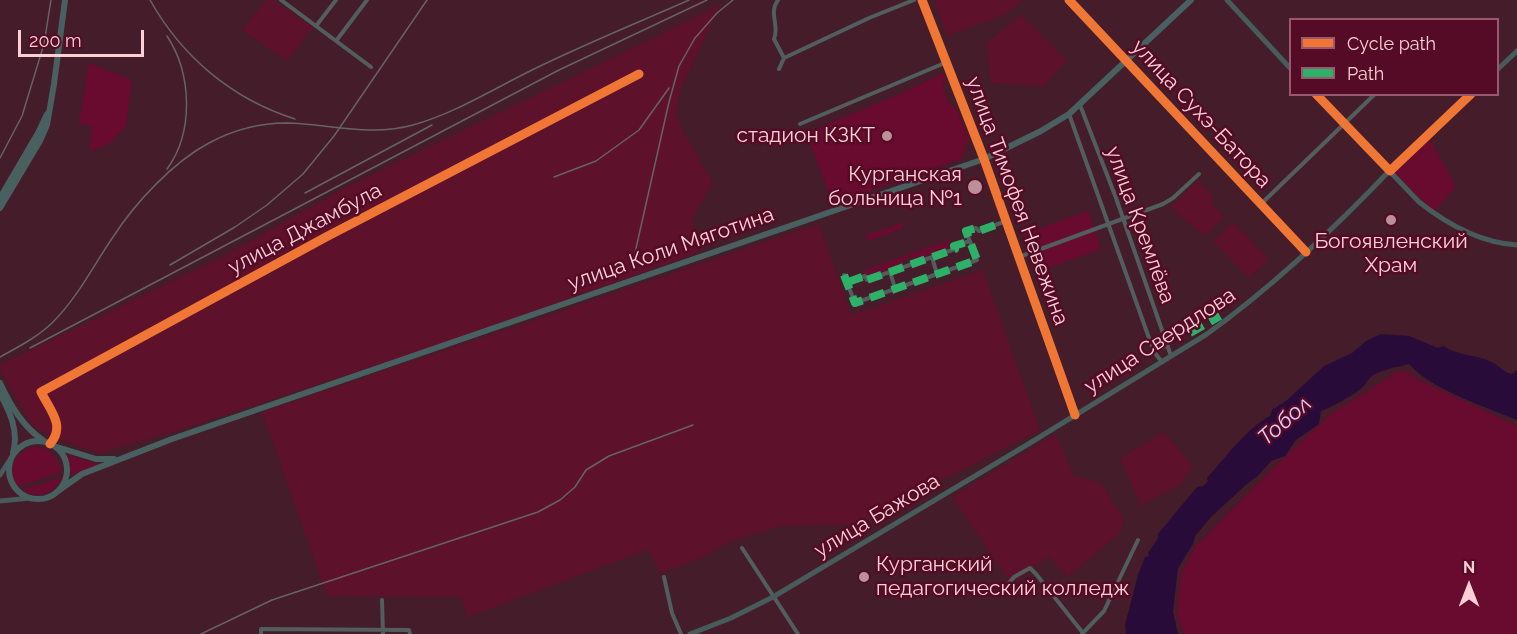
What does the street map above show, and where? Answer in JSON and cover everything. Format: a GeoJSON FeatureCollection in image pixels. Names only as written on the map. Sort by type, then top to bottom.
{"type":"FeatureCollection","features":[{"type":"Feature","properties":{"kind":"main road"},"geometry":{"type":"LineString","coordinates":[[0,208],[47,125],[64,0]]}},
{"type":"Feature","properties":{"kind":"main road","name":"улица Коли Мяготина"},"geometry":{"type":"LineString","coordinates":[[58,491],[78,476],[120,458],[984,159],[1033,136],[1069,114],[1191,0]]}},
{"type":"Feature","properties":{"kind":"main road"},"geometry":{"type":"LineString","coordinates":[[1227,0],[1289,67]]}},
{"type":"Feature","properties":{"kind":"main road"},"geometry":{"type":"LineString","coordinates":[[1499,67],[1517,51]]}},
{"type":"Feature","properties":{"kind":"main road"},"geometry":{"type":"LineString","coordinates":[[1318,96],[1419,202],[1452,225],[1485,240],[1517,245]]}},
{"type":"Feature","properties":{"kind":"main road","name":"улица Свердлова"},"geometry":{"type":"LineString","coordinates":[[1075,416],[1234,314],[1375,188],[1469,96]]}},
{"type":"Feature","properties":{"kind":"main road"},"geometry":{"type":"LineString","coordinates":[[0,198],[38,133],[50,105]]}},
{"type":"Feature","properties":{"kind":"main road","name":"улица Тимофея Невежина"},"geometry":{"type":"LineString","coordinates":[[984,159],[1075,416]]}},
{"type":"Feature","properties":{"kind":"main road"},"geometry":{"type":"LineString","coordinates":[[0,382],[18,417],[28,429],[63,456],[66,465],[65,479],[58,491],[45,498],[0,501]]}},
{"type":"Feature","properties":{"kind":"main road"},"geometry":{"type":"LineString","coordinates":[[0,394],[14,426],[15,443],[9,475],[13,486],[21,494],[31,498]]}},
{"type":"Feature","properties":{"kind":"main road","name":"улица Бажова"},"geometry":{"type":"LineString","coordinates":[[690,634],[731,618],[773,597],[1075,416]]}},
{"type":"Feature","properties":{"kind":"main road"},"geometry":{"type":"LineString","coordinates":[[0,475],[24,444],[35,441],[50,444]]}},
{"type":"Feature","properties":{"kind":"main road","name":"улица Коли Мяготина"},"geometry":{"type":"LineString","coordinates":[[50,444],[96,459],[120,458]]}},
{"type":"Feature","properties":{"kind":"street"},"geometry":{"type":"LineString","coordinates":[[281,0],[371,67]]}},
{"type":"Feature","properties":{"kind":"street"},"geometry":{"type":"LineString","coordinates":[[316,26],[336,0]]}},
{"type":"Feature","properties":{"kind":"street"},"geometry":{"type":"LineString","coordinates":[[336,41],[367,0]]}},
{"type":"Feature","properties":{"kind":"street"},"geometry":{"type":"LineString","coordinates":[[778,0],[773,9],[776,35],[774,39],[784,58]]}},
{"type":"Feature","properties":{"kind":"street"},"geometry":{"type":"LineString","coordinates":[[779,69],[784,58],[869,18],[914,0]]}},
{"type":"Feature","properties":{"kind":"street","name":"улица Тимофея Невежина"},"geometry":{"type":"LineString","coordinates":[[922,0],[984,159]]}},
{"type":"Feature","properties":{"kind":"street","name":"улица Сухэ-Батора"},"geometry":{"type":"LineString","coordinates":[[1069,0],[1306,252]]}},
{"type":"Feature","properties":{"kind":"street"},"geometry":{"type":"LineString","coordinates":[[800,124],[947,62]]}},
{"type":"Feature","properties":{"kind":"street","name":"улица Джамбула"},"geometry":{"type":"LineString","coordinates":[[50,444],[57,435],[58,426],[41,392],[326,237],[639,74]]}},
{"type":"Feature","properties":{"kind":"street"},"geometry":{"type":"LineString","coordinates":[[1261,204],[1373,96]]}},
{"type":"Feature","properties":{"kind":"street","name":"улица Кремлёва"},"geometry":{"type":"LineString","coordinates":[[1080,104],[1124,219],[1171,356]]}},
{"type":"Feature","properties":{"kind":"street","name":"улица Кремлёва"},"geometry":{"type":"LineString","coordinates":[[1069,114],[1154,352],[1162,362]]}},
{"type":"Feature","properties":{"kind":"street"},"geometry":{"type":"LineString","coordinates":[[1019,257],[1124,219],[1173,198],[1198,174]]}},
{"type":"Feature","properties":{"kind":"street"},"geometry":{"type":"LineString","coordinates":[[844,274],[855,303],[977,260],[966,231],[976,228],[978,231],[1006,221]]}},
{"type":"Feature","properties":{"kind":"street"},"geometry":{"type":"LineString","coordinates":[[848,282],[865,276],[867,280],[955,249],[954,246],[970,241]]}},
{"type":"Feature","properties":{"kind":"street"},"geometry":{"type":"LineString","coordinates":[[932,257],[937,273]]}},
{"type":"Feature","properties":{"kind":"street"},"geometry":{"type":"LineString","coordinates":[[890,272],[895,288]]}},
{"type":"Feature","properties":{"kind":"street"},"geometry":{"type":"LineString","coordinates":[[1154,352],[1167,345]]}},
{"type":"Feature","properties":{"kind":"street"},"geometry":{"type":"LineString","coordinates":[[1011,586],[1009,583],[1014,577],[1030,568],[1082,633],[1104,611],[1138,540]]}},
{"type":"Feature","properties":{"kind":"street"},"geometry":{"type":"LineString","coordinates":[[742,548],[798,634]]}},
{"type":"Feature","properties":{"kind":"street"},"geometry":{"type":"LineString","coordinates":[[664,577],[672,613],[681,634]]}},
{"type":"Feature","properties":{"kind":"street"},"geometry":{"type":"LineString","coordinates":[[382,600],[383,632]]}},
{"type":"Feature","properties":{"kind":"street"},"geometry":{"type":"LineString","coordinates":[[261,634],[261,629],[410,632]]}},
{"type":"Feature","properties":{"kind":"shaded area"},"geometry":{"type":"Polygon","coordinates":[[[266,0],[273,0],[313,27],[287,61],[242,30],[266,0]]]}},
{"type":"Feature","properties":{"kind":"shaded area"},"geometry":{"type":"Polygon","coordinates":[[[934,0],[1023,0],[1006,14],[947,36],[934,0]]]}},
{"type":"Feature","properties":{"kind":"shaded area"},"geometry":{"type":"Polygon","coordinates":[[[720,5],[681,88],[676,115],[713,183],[692,219],[698,253],[450,341],[176,431],[99,453],[50,436],[32,426],[0,370],[0,365],[228,254],[343,189],[720,5]]]}},
{"type":"Feature","properties":{"kind":"shaded area"},"geometry":{"type":"Polygon","coordinates":[[[1021,15],[1067,61],[1043,86],[991,83],[986,43],[1021,15]]]}},
{"type":"Feature","properties":{"kind":"shaded area"},"geometry":{"type":"Polygon","coordinates":[[[89,63],[132,80],[126,126],[108,145],[89,151],[92,126],[79,124],[89,63]]]}},
{"type":"Feature","properties":{"kind":"shaded area","name":"стадион КЗКТ"},"geometry":{"type":"Polygon","coordinates":[[[944,73],[946,83],[942,84],[949,104],[951,103],[957,110],[969,139],[961,159],[833,203],[806,133],[944,73]]]}},
{"type":"Feature","properties":{"kind":"shaded area"},"geometry":{"type":"Polygon","coordinates":[[[1428,136],[1456,187],[1433,212],[1392,171],[1428,136]]]}},
{"type":"Feature","properties":{"kind":"shaded area"},"geometry":{"type":"Polygon","coordinates":[[[1199,180],[1214,198],[1210,201],[1224,217],[1205,235],[1182,218],[1171,206],[1199,180]]]}},
{"type":"Feature","properties":{"kind":"shaded area"},"geometry":{"type":"Polygon","coordinates":[[[1088,211],[1101,249],[1037,272],[1024,234],[1088,211]]]}},
{"type":"Feature","properties":{"kind":"shaded area"},"geometry":{"type":"Polygon","coordinates":[[[1233,222],[1269,259],[1249,278],[1213,241],[1233,222]]]}},
{"type":"Feature","properties":{"kind":"shaded area"},"geometry":{"type":"Polygon","coordinates":[[[902,223],[904,228],[868,241],[866,235],[902,223]]]}},
{"type":"Feature","properties":{"kind":"shaded area"},"geometry":{"type":"Polygon","coordinates":[[[819,224],[851,315],[983,270],[1040,430],[854,525],[781,526],[731,541],[697,560],[660,573],[649,549],[468,617],[460,597],[327,596],[262,412],[819,224]]]}},
{"type":"Feature","properties":{"kind":"shaded area"},"geometry":{"type":"Polygon","coordinates":[[[948,240],[950,245],[948,248],[919,259],[907,258],[899,266],[871,276],[866,275],[865,270],[948,240]]]}},
{"type":"Feature","properties":{"kind":"shaded area"},"geometry":{"type":"Polygon","coordinates":[[[1397,372],[1408,372],[1417,379],[1517,426],[1517,634],[1184,634],[1177,614],[1181,574],[1195,547],[1330,415],[1397,372]]]}},
{"type":"Feature","properties":{"kind":"shaded area"},"geometry":{"type":"Polygon","coordinates":[[[1164,432],[1193,466],[1180,485],[1141,505],[1120,458],[1164,432]]]}},
{"type":"Feature","properties":{"kind":"shaded area"},"geometry":{"type":"Polygon","coordinates":[[[1056,434],[1074,476],[1101,483],[1124,520],[1119,534],[1067,577],[1049,556],[1012,584],[952,497],[1056,434]]]}},
{"type":"Feature","properties":{"kind":"shaded area"},"geometry":{"type":"Polygon","coordinates":[[[32,447],[43,448],[52,453],[58,461],[61,472],[17,487],[12,475],[14,463],[16,458],[32,447]]]}},
{"type":"Feature","properties":{"kind":"shaded area"},"geometry":{"type":"Polygon","coordinates":[[[68,455],[99,464],[100,465],[71,475],[68,455]]]}},
{"type":"Feature","properties":{"kind":"shaded area"},"geometry":{"type":"Polygon","coordinates":[[[62,477],[55,488],[45,494],[34,495],[22,490],[62,477]]]}},
{"type":"Feature","properties":{"kind":"water","name":"Тобол"},"geometry":{"type":"Polygon","coordinates":[[[1381,334],[1409,336],[1438,348],[1444,346],[1456,352],[1489,361],[1512,374],[1517,370],[1517,420],[1444,389],[1418,373],[1409,364],[1376,374],[1355,393],[1321,411],[1319,424],[1296,440],[1285,456],[1271,461],[1257,477],[1211,517],[1195,536],[1193,544],[1178,568],[1173,612],[1178,634],[1126,634],[1125,625],[1145,557],[1149,556],[1148,553],[1158,538],[1158,534],[1197,487],[1203,486],[1208,481],[1207,478],[1244,436],[1270,416],[1272,410],[1287,400],[1324,366],[1352,353],[1366,341],[1381,334]]]}},
{"type":"Feature","properties":{"kind":"railway"},"geometry":{"type":"LineString","coordinates":[[0,158],[22,116],[44,44],[51,0]]}},
{"type":"Feature","properties":{"kind":"railway"},"geometry":{"type":"LineString","coordinates":[[150,0],[177,40],[211,73],[250,100],[295,119]]}},
{"type":"Feature","properties":{"kind":"railway"},"geometry":{"type":"LineString","coordinates":[[170,265],[235,227],[267,205],[303,174],[334,136],[427,0]]}},
{"type":"Feature","properties":{"kind":"railway"},"geometry":{"type":"LineString","coordinates":[[0,357],[34,337],[53,322],[70,302],[122,224],[144,197],[182,161],[209,143],[247,128],[277,123],[365,130],[413,125],[457,108],[548,62],[689,0]]}},
{"type":"Feature","properties":{"kind":"railway"},"geometry":{"type":"LineString","coordinates":[[30,348],[559,70],[707,0]]}},
{"type":"Feature","properties":{"kind":"railway"},"geometry":{"type":"LineString","coordinates":[[632,266],[679,66],[695,38],[717,13],[733,0]]}},
{"type":"Feature","properties":{"kind":"railway"},"geometry":{"type":"LineString","coordinates":[[167,36],[181,68],[186,103],[182,138],[167,169]]}},
{"type":"Feature","properties":{"kind":"railway"},"geometry":{"type":"LineString","coordinates":[[554,177],[596,161],[639,130],[669,88]]}},
{"type":"Feature","properties":{"kind":"railway"},"geometry":{"type":"LineString","coordinates":[[305,193],[432,125]]}},
{"type":"Feature","properties":{"kind":"railway"},"geometry":{"type":"LineString","coordinates":[[201,634],[272,600],[538,512],[560,500],[575,487],[586,470],[609,456],[693,425]]}},
{"type":"Feature","properties":{"kind":"marked path"},"geometry":{"type":"LineString","coordinates":[[844,275],[855,303],[977,260],[966,231],[976,228],[979,231],[1006,221]]}},
{"type":"Feature","properties":{"kind":"marked path"},"geometry":{"type":"LineString","coordinates":[[848,282],[865,276],[867,280],[955,249],[954,246],[970,241]]}},
{"type":"Feature","properties":{"kind":"marked path"},"geometry":{"type":"LineString","coordinates":[[1190,333],[1220,316]]}},
{"type":"Feature","properties":{"kind":"cycle path"},"geometry":{"type":"LineString","coordinates":[[922,0],[984,159],[1075,415]]}},
{"type":"Feature","properties":{"kind":"cycle path"},"geometry":{"type":"LineString","coordinates":[[1069,0],[1306,252]]}},
{"type":"Feature","properties":{"kind":"cycle path"},"geometry":{"type":"LineString","coordinates":[[50,444],[55,437],[57,424],[41,392],[326,237],[639,74]]}},
{"type":"Feature","properties":{"kind":"cycle path"},"geometry":{"type":"LineString","coordinates":[[1318,96],[1390,171],[1469,96]]}},
{"type":"Feature","properties":{"kind":"place","name":"стадион КЗКТ"},"geometry":{"type":"Point","coordinates":[887,136]}},
{"type":"Feature","properties":{"kind":"place","name":"Курганская больница №1"},"geometry":{"type":"Point","coordinates":[975,187]}},
{"type":"Feature","properties":{"kind":"place","name":"Богоявленский Храм"},"geometry":{"type":"Point","coordinates":[1391,220]}},
{"type":"Feature","properties":{"kind":"place","name":"Курганский педагогический колледж"},"geometry":{"type":"Point","coordinates":[864,577]}}]}
